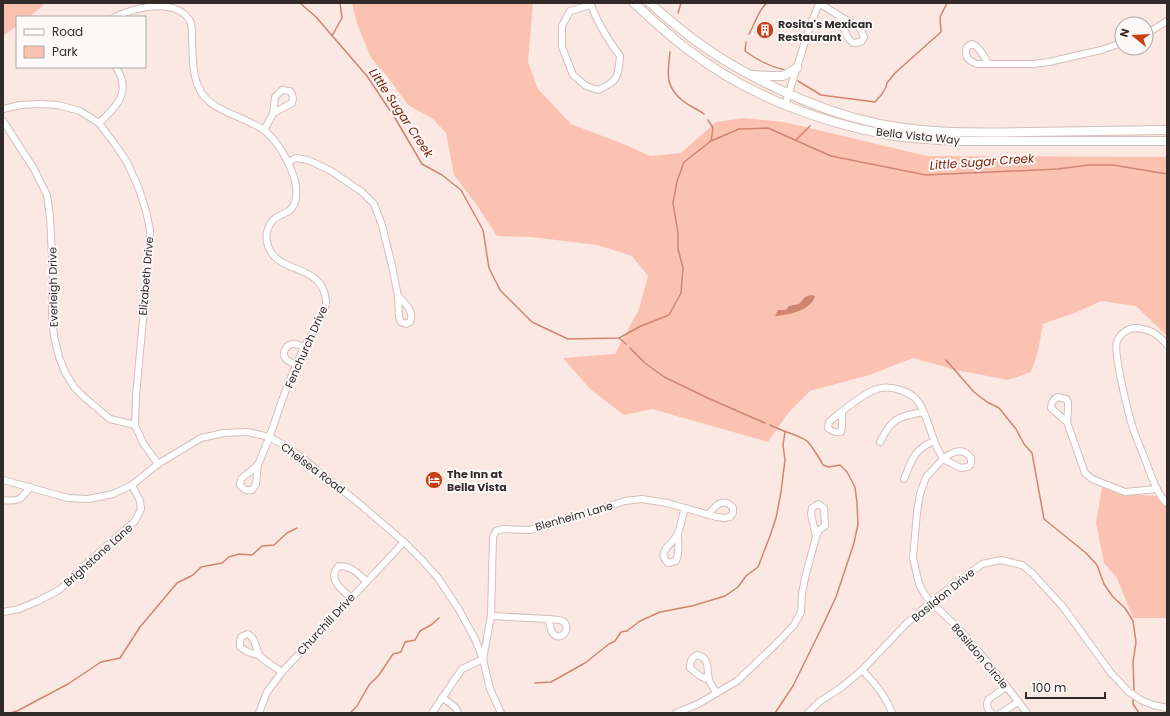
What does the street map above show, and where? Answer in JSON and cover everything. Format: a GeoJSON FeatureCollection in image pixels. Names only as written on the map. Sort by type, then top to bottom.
{"type":"FeatureCollection","features":[{"type":"Feature","properties":{"kind":"main road","name":"Bella Vista Way"},"geometry":{"type":"LineString","coordinates":[[634,3],[688,50],[739,83],[785,105],[857,128],[891,135],[931,140],[1167,141]]}},
{"type":"Feature","properties":{"kind":"main road","name":"Bella Vista Way"},"geometry":{"type":"LineString","coordinates":[[650,3],[702,45],[748,74],[822,108],[860,120],[900,127],[944,132],[981,133],[1167,130]]}},
{"type":"Feature","properties":{"kind":"main road"},"geometry":{"type":"LineString","coordinates":[[748,74],[783,76],[798,68]]}},
{"type":"Feature","properties":{"kind":"street"},"geometry":{"type":"LineString","coordinates":[[785,105],[798,68],[809,29],[819,3],[860,28],[864,37],[861,42],[853,43],[848,38],[838,15]]}},
{"type":"Feature","properties":{"kind":"street","name":"Fenchurch Drive"},"geometry":{"type":"LineString","coordinates":[[117,16],[126,12],[157,4],[170,5],[183,12],[190,22],[194,73],[199,89],[209,102],[227,113],[244,119],[264,130],[277,145],[288,162],[296,185],[295,202],[290,210],[270,223],[266,230],[266,240],[271,253],[281,261],[312,276],[322,285],[326,303],[322,315],[296,364],[270,437],[258,464]]}},
{"type":"Feature","properties":{"kind":"street"},"geometry":{"type":"LineString","coordinates":[[592,4],[597,21],[609,42],[620,56],[618,73],[612,84],[598,90],[586,86],[573,75],[562,47],[562,26],[570,11],[592,4]]}},
{"type":"Feature","properties":{"kind":"street"},"geometry":{"type":"LineString","coordinates":[[1154,29],[1167,21]]}},
{"type":"Feature","properties":{"kind":"street"},"geometry":{"type":"LineString","coordinates":[[988,63],[1033,64],[1049,62],[1114,46]]}},
{"type":"Feature","properties":{"kind":"street"},"geometry":{"type":"LineString","coordinates":[[99,123],[111,112],[122,96],[123,84],[116,68]]}},
{"type":"Feature","properties":{"kind":"street","name":"Elizabeth Drive"},"geometry":{"type":"LineString","coordinates":[[3,109],[30,104],[58,105],[80,112],[99,123],[127,162],[139,189],[150,230],[136,396],[135,425],[143,443],[158,464]]}},
{"type":"Feature","properties":{"kind":"street"},"geometry":{"type":"LineString","coordinates":[[264,130],[273,114]]}},
{"type":"Feature","properties":{"kind":"street","name":"Everleigh Drive"},"geometry":{"type":"LineString","coordinates":[[3,121],[34,169],[47,195],[50,217],[53,276],[52,314],[54,336],[61,362],[74,387],[84,397],[110,419],[135,425]]}},
{"type":"Feature","properties":{"kind":"street"},"geometry":{"type":"LineString","coordinates":[[288,162],[296,158],[319,164],[362,192],[374,204],[382,225],[398,296]]}},
{"type":"Feature","properties":{"kind":"street"},"geometry":{"type":"LineString","coordinates":[[1167,345],[1157,334],[1146,329],[1133,328],[1122,333],[1117,342],[1118,361],[1132,426],[1157,489],[1167,503]]}},
{"type":"Feature","properties":{"kind":"street"},"geometry":{"type":"LineString","coordinates":[[296,364],[287,361],[284,356],[284,350],[288,346],[294,344],[304,347]]}},
{"type":"Feature","properties":{"kind":"street"},"geometry":{"type":"LineString","coordinates":[[842,412],[863,396],[877,388],[888,387],[903,391],[915,398],[923,412],[934,442],[923,446],[912,457],[904,479]]}},
{"type":"Feature","properties":{"kind":"street"},"geometry":{"type":"LineString","coordinates":[[880,442],[893,421],[907,415],[923,412]]}},
{"type":"Feature","properties":{"kind":"street"},"geometry":{"type":"LineString","coordinates":[[1067,422],[1085,473],[1092,479],[1125,492],[1157,489]]}},
{"type":"Feature","properties":{"kind":"street","name":"Chelsea Road"},"geometry":{"type":"LineString","coordinates":[[3,480],[68,498],[88,499],[113,494],[132,486],[158,464],[201,438],[224,433],[248,432],[270,437],[286,446],[355,500],[404,542],[438,578],[458,608],[475,638],[483,659],[490,689],[501,713]]}},
{"type":"Feature","properties":{"kind":"street","name":"Basildon Circle"},"geometry":{"type":"LineString","coordinates":[[934,442],[943,459],[926,477],[920,494],[913,558],[919,584],[925,595],[962,632],[1027,713]]}},
{"type":"Feature","properties":{"kind":"street","name":"Brighstone Lane"},"geometry":{"type":"LineString","coordinates":[[3,612],[19,609],[58,590],[70,581],[85,565],[135,521],[141,509],[140,501],[132,486]]}},
{"type":"Feature","properties":{"kind":"street"},"geometry":{"type":"LineString","coordinates":[[3,500],[13,501],[24,497],[30,487]]}},
{"type":"Feature","properties":{"kind":"street","name":"Blenheim Lane"},"geometry":{"type":"LineString","coordinates":[[483,659],[491,616],[492,537],[496,531],[529,530],[550,525],[625,501],[642,499],[667,503],[708,515]]}},
{"type":"Feature","properties":{"kind":"street"},"geometry":{"type":"LineString","coordinates":[[676,713],[698,704],[736,681],[774,646],[798,620],[801,612],[802,593],[806,574],[816,537],[819,530],[825,526],[826,518],[824,508],[818,504],[812,508],[811,514],[816,537]]}},
{"type":"Feature","properties":{"kind":"street"},"geometry":{"type":"LineString","coordinates":[[678,535],[684,508]]}},
{"type":"Feature","properties":{"kind":"street","name":"Churchill Drive"},"geometry":{"type":"LineString","coordinates":[[258,713],[267,692],[282,672],[404,542]]}},
{"type":"Feature","properties":{"kind":"street","name":"Basildon Drive"},"geometry":{"type":"LineString","coordinates":[[808,713],[819,702],[842,687],[862,670],[906,624],[931,602],[982,564],[1001,560],[1022,564],[1032,573],[1063,607],[1111,673],[1129,692],[1152,705],[1167,708]]}},
{"type":"Feature","properties":{"kind":"street"},"geometry":{"type":"LineString","coordinates":[[351,598],[340,587],[334,578],[333,574],[335,569],[339,566],[344,566],[353,569],[366,582]]}},
{"type":"Feature","properties":{"kind":"street"},"geometry":{"type":"LineString","coordinates":[[491,616],[549,619]]}},
{"type":"Feature","properties":{"kind":"street"},"geometry":{"type":"LineString","coordinates":[[260,656],[282,672]]}},
{"type":"Feature","properties":{"kind":"street"},"geometry":{"type":"LineString","coordinates":[[432,713],[462,669],[483,659]]}},
{"type":"Feature","properties":{"kind":"street"},"geometry":{"type":"LineString","coordinates":[[862,670],[879,688],[889,704],[892,713]]}},
{"type":"Feature","properties":{"kind":"street"},"geometry":{"type":"LineString","coordinates":[[709,680],[717,693]]}},
{"type":"Feature","properties":{"kind":"street"},"geometry":{"type":"LineString","coordinates":[[992,713],[986,706],[987,702],[1006,687]]}},
{"type":"Feature","properties":{"kind":"street"},"geometry":{"type":"LineString","coordinates":[[442,697],[456,708],[458,713]]}},
{"type":"Feature","properties":{"kind":"street"},"geometry":{"type":"LineString","coordinates":[[1001,713],[1018,702]]}},
{"type":"Feature","properties":{"kind":"green space"},"geometry":{"type":"Polygon","coordinates":[[[3,3],[42,3],[43,6],[30,16],[16,16],[16,27],[3,36],[3,3]]]}},
{"type":"Feature","properties":{"kind":"green space"},"geometry":{"type":"Polygon","coordinates":[[[352,3],[533,3],[528,62],[538,89],[571,124],[650,156],[681,153],[716,122],[744,118],[784,122],[927,156],[1167,157],[1167,336],[1136,306],[1101,301],[1077,312],[1043,324],[1038,351],[1031,372],[1008,380],[956,370],[913,358],[869,375],[810,391],[789,412],[768,442],[652,409],[624,415],[590,389],[563,358],[615,354],[639,309],[648,276],[632,256],[598,245],[531,237],[497,236],[476,204],[454,175],[446,133],[433,119],[408,105],[387,76],[371,58],[357,23],[352,3]]]}},
{"type":"Feature","properties":{"kind":"green space"},"geometry":{"type":"Polygon","coordinates":[[[1102,487],[1123,494],[1157,496],[1167,507],[1167,618],[1133,618],[1117,578],[1104,563],[1096,523],[1102,487]]]}},
{"type":"Feature","properties":{"kind":"shaded area"},"geometry":{"type":"Polygon","coordinates":[[[811,295],[815,296],[813,301],[804,309],[786,315],[775,316],[778,310],[786,310],[789,306],[799,304],[805,297],[811,295]]]}},
{"type":"Feature","properties":{"kind":"waterway","name":"Little Sugar Creek"},"geometry":{"type":"LineString","coordinates":[[300,3],[316,17],[367,76],[395,118],[422,164],[442,175],[461,190],[483,230],[489,268],[500,290],[532,322],[568,339],[619,338],[641,326],[669,315],[681,293],[683,268],[678,249],[678,233],[673,203],[677,181],[684,162],[711,141],[739,129],[768,128],[831,156],[926,175],[1058,169],[1089,165],[1113,165],[1167,174]]}},
{"type":"Feature","properties":{"kind":"waterway"},"geometry":{"type":"LineString","coordinates":[[332,36],[342,18],[340,3]]}},
{"type":"Feature","properties":{"kind":"waterway"},"geometry":{"type":"LineString","coordinates":[[678,13],[681,3]]}},
{"type":"Feature","properties":{"kind":"waterway"},"geometry":{"type":"LineString","coordinates":[[749,34],[759,13],[767,3]]}},
{"type":"Feature","properties":{"kind":"waterway"},"geometry":{"type":"LineString","coordinates":[[798,81],[821,95],[875,102],[882,94],[887,83],[895,73],[941,32],[940,17],[947,3]]}},
{"type":"Feature","properties":{"kind":"waterway"},"geometry":{"type":"LineString","coordinates":[[746,42],[745,51],[769,65],[785,70]]}},
{"type":"Feature","properties":{"kind":"waterway"},"geometry":{"type":"LineString","coordinates":[[670,52],[668,73],[673,90],[683,101],[704,114]]}},
{"type":"Feature","properties":{"kind":"waterway"},"geometry":{"type":"LineString","coordinates":[[708,120],[713,128],[711,141]]}},
{"type":"Feature","properties":{"kind":"waterway"},"geometry":{"type":"LineString","coordinates":[[796,140],[810,126]]}},
{"type":"Feature","properties":{"kind":"waterway"},"geometry":{"type":"LineString","coordinates":[[619,338],[626,344]]}},
{"type":"Feature","properties":{"kind":"waterway"},"geometry":{"type":"LineString","coordinates":[[630,348],[645,363],[664,377],[765,423]]}},
{"type":"Feature","properties":{"kind":"waterway"},"geometry":{"type":"LineString","coordinates":[[946,360],[974,392],[987,402],[999,408],[1016,429],[1024,444],[1032,453],[1044,519],[1086,553],[1097,565],[1104,584],[1113,597],[1125,608],[1133,621],[1136,642],[1133,662],[1134,690]]}},
{"type":"Feature","properties":{"kind":"waterway"},"geometry":{"type":"LineString","coordinates":[[770,425],[799,436],[807,441],[823,465],[829,467],[840,465],[847,472],[855,487],[858,524],[854,543],[836,597],[793,686],[775,713]]}},
{"type":"Feature","properties":{"kind":"waterway"},"geometry":{"type":"LineString","coordinates":[[535,683],[551,682],[585,663],[615,641],[621,632],[627,631],[640,621],[660,612],[692,606],[725,596],[738,587],[746,576],[758,567],[776,518],[785,460],[783,445],[785,432]]}},
{"type":"Feature","properties":{"kind":"waterway"},"geometry":{"type":"LineString","coordinates":[[10,713],[17,711],[68,684],[101,662],[120,658],[140,627],[177,583],[193,575],[201,567],[222,563],[229,557],[239,554],[252,555],[262,546],[274,545],[287,533],[297,528]]}},
{"type":"Feature","properties":{"kind":"waterway"},"geometry":{"type":"LineString","coordinates":[[350,713],[357,706],[369,685],[379,675],[393,654],[401,652],[405,642],[415,640],[420,631],[431,625],[439,618]]}},
{"type":"Feature","properties":{"kind":"waterway"},"geometry":{"type":"LineString","coordinates":[[1133,700],[1133,704],[1139,713]]}},
{"type":"Feature","properties":{"kind":"place","name":"Rosita's Mexican Restaurant"},"geometry":{"type":"Point","coordinates":[765,30]}},
{"type":"Feature","properties":{"kind":"place","name":"The Inn at Bella Vista"},"geometry":{"type":"Point","coordinates":[434,480]}}]}
